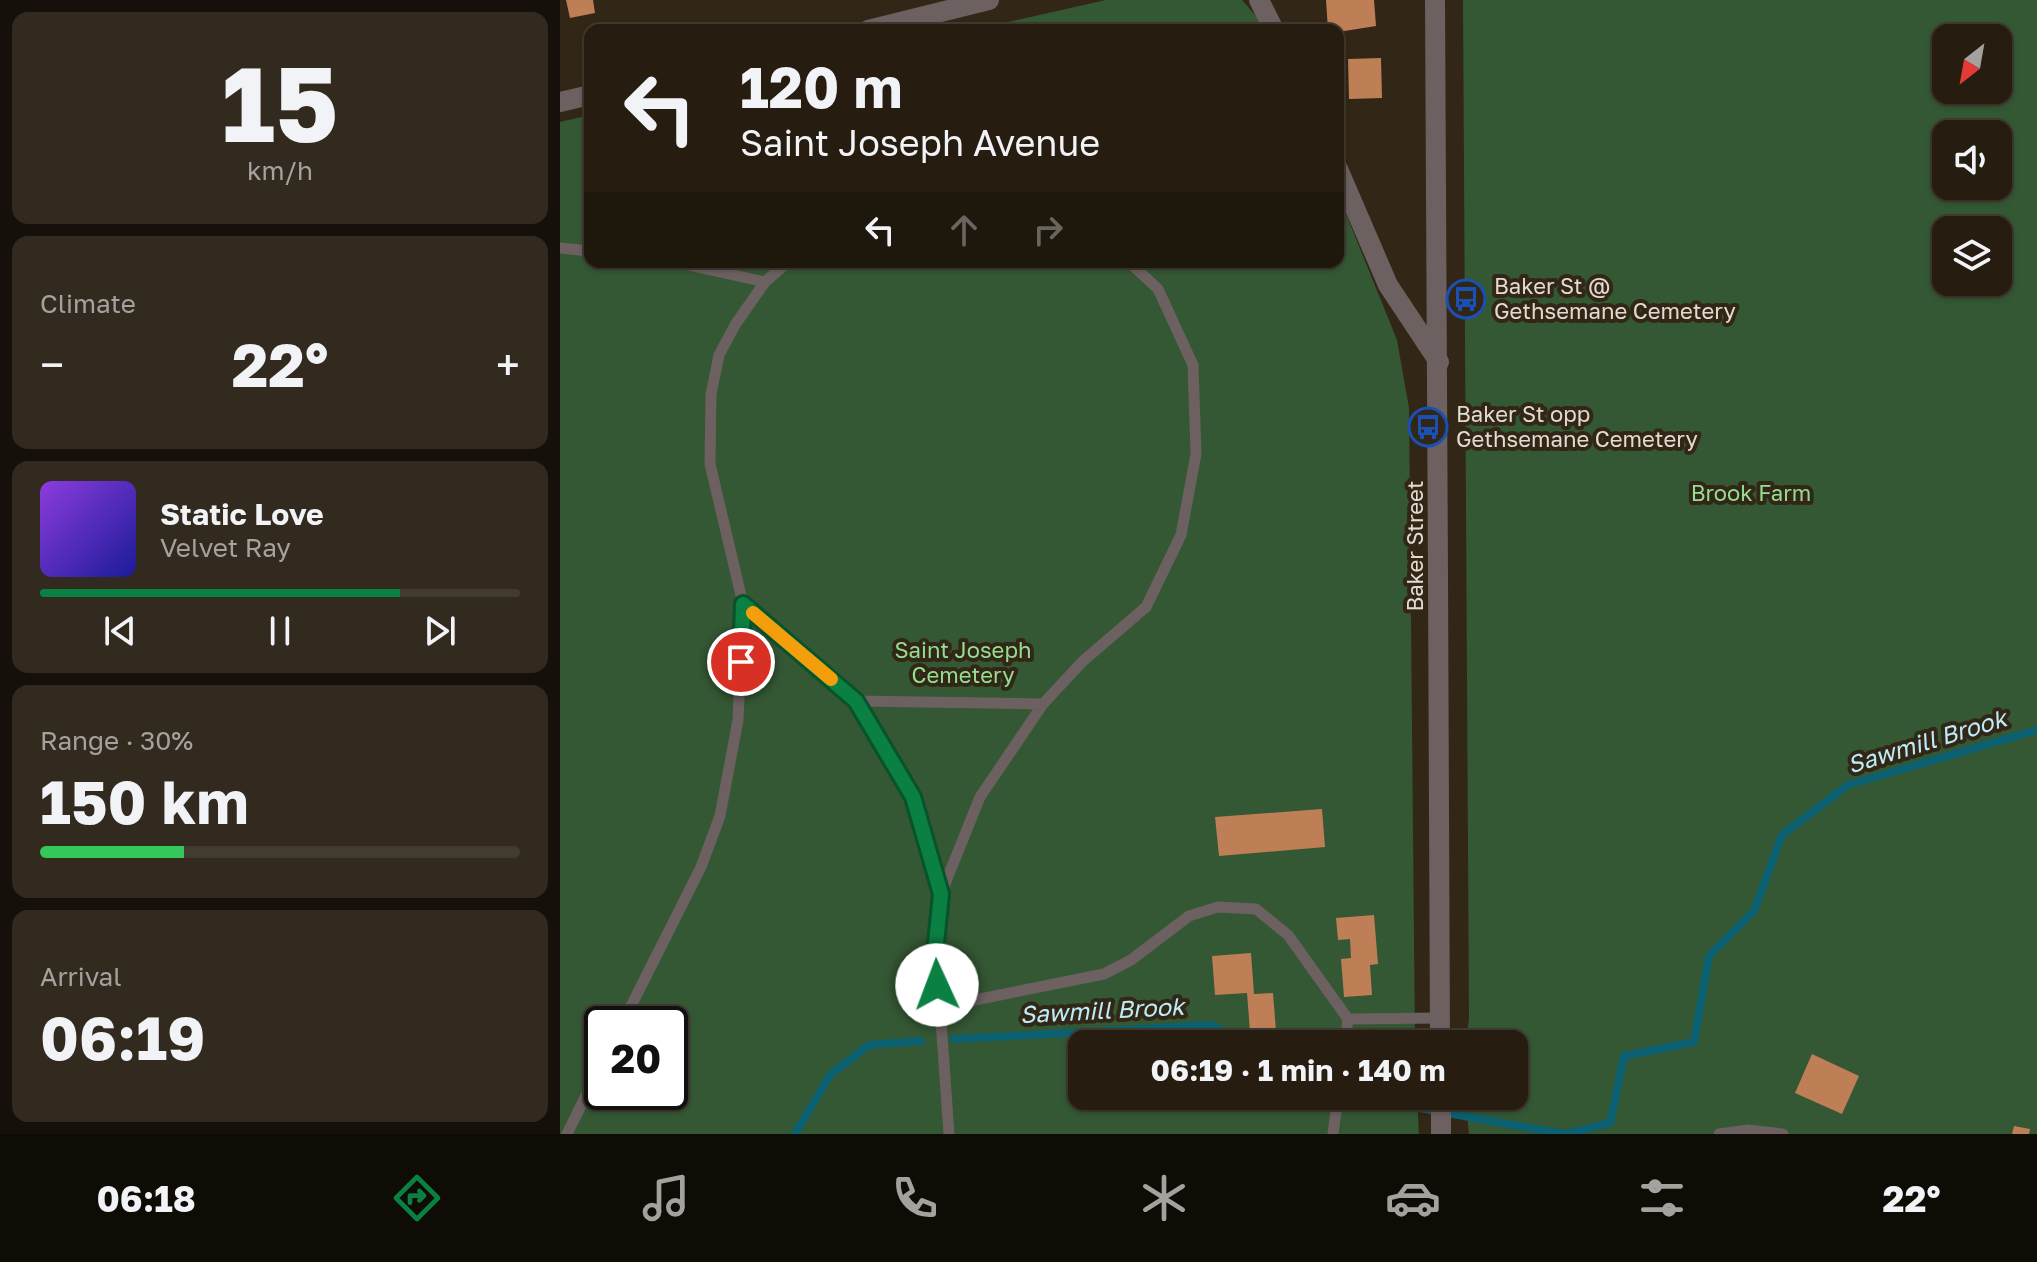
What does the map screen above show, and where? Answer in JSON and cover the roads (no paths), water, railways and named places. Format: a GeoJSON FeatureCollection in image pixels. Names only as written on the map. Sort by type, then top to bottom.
{"type":"FeatureCollection","features":[{"type":"Feature","properties":{"kind":"street"},"geometry":{"type":"LineString","coordinates":[[892,24],[989,0]]}},
{"type":"Feature","properties":{"kind":"street"},"geometry":{"type":"LineString","coordinates":[[1259,0],[1271,24]]}},
{"type":"Feature","properties":{"kind":"street","name":"Baker Street"},"geometry":{"type":"LineString","coordinates":[[1435,0],[1440,1030]]}},
{"type":"Feature","properties":{"kind":"street"},"geometry":{"type":"LineString","coordinates":[[560,102],[584,96]]}},
{"type":"Feature","properties":{"kind":"street"},"geometry":{"type":"LineString","coordinates":[[1344,183],[1388,285],[1439,362]]}},
{"type":"Feature","properties":{"kind":"street"},"geometry":{"type":"LineString","coordinates":[[1441,1110],[1441,1134]]}},
{"type":"Feature","properties":{"kind":"lane"},"geometry":{"type":"LineString","coordinates":[[560,248],[584,250]]}},
{"type":"Feature","properties":{"kind":"lane"},"geometry":{"type":"LineString","coordinates":[[702,268],[765,282]]}},
{"type":"Feature","properties":{"kind":"lane"},"geometry":{"type":"LineString","coordinates":[[631,1006],[701,867],[720,816],[738,720],[743,604],[710,464],[711,394],[719,355],[735,325],[765,282],[781,268]]}},
{"type":"Feature","properties":{"kind":"lane"},"geometry":{"type":"LineString","coordinates":[[949,1134],[934,963],[941,894],[980,797],[1043,704],[1083,661],[1146,607],[1181,535],[1196,454],[1193,365],[1158,289],[1135,268]]}},
{"type":"Feature","properties":{"kind":"lane"},"geometry":{"type":"LineString","coordinates":[[743,604],[856,701],[913,797],[941,894]]}},
{"type":"Feature","properties":{"kind":"lane"},"geometry":{"type":"LineString","coordinates":[[856,701],[1043,704]]}},
{"type":"Feature","properties":{"kind":"lane"},"geometry":{"type":"LineString","coordinates":[[940,1007],[1104,974],[1131,960],[1189,916],[1218,907],[1256,909],[1288,935],[1348,1019],[1347,1030]]}},
{"type":"Feature","properties":{"kind":"lane"},"geometry":{"type":"LineString","coordinates":[[1348,1019],[1440,1018]]}},
{"type":"Feature","properties":{"kind":"lane"},"geometry":{"type":"LineString","coordinates":[[567,1134],[584,1100]]}},
{"type":"Feature","properties":{"kind":"lane"},"geometry":{"type":"LineString","coordinates":[[1333,1134],[1337,1110]]}},
{"type":"Feature","properties":{"kind":"lane"},"geometry":{"type":"LineString","coordinates":[[1719,1134],[1748,1130],[1783,1134]]}},
{"type":"Feature","properties":{"kind":"waterway","name":"Sawmill Brook"},"geometry":{"type":"LineString","coordinates":[[1566,1134],[1610,1123],[1624,1056],[1694,1042],[1709,956],[1754,911],[1782,835],[1848,785],[2037,730]]}},
{"type":"Feature","properties":{"kind":"waterway","name":"Sawmill Brook"},"geometry":{"type":"LineString","coordinates":[[1120,1030],[1212,1025],[1221,1030]]}},
{"type":"Feature","properties":{"kind":"waterway","name":"Sawmill Brook"},"geometry":{"type":"LineString","coordinates":[[954,1039],[1068,1033]]}},
{"type":"Feature","properties":{"kind":"waterway","name":"Sawmill Brook"},"geometry":{"type":"LineString","coordinates":[[795,1134],[830,1075],[869,1045],[921,1041]]}},
{"type":"Feature","properties":{"kind":"waterway","name":"Sawmill Brook"},"geometry":{"type":"LineString","coordinates":[[1431,1110],[1563,1134]]}},
{"type":"Feature","properties":{"kind":"place","name":"Baker St @ Gethsemane Cemetery"},"geometry":{"type":"Point","coordinates":[1466,299]}},
{"type":"Feature","properties":{"kind":"place","name":"Baker St opp Gethsemane Cemetery"},"geometry":{"type":"Point","coordinates":[1428,427]}},
{"type":"Feature","properties":{"kind":"park label","name":"Brook Farm"},"geometry":{"type":"Point","coordinates":[1751,493]}},
{"type":"Feature","properties":{"kind":"park label","name":"Saint Joseph Cemetery"},"geometry":{"type":"Point","coordinates":[963,662]}}]}
